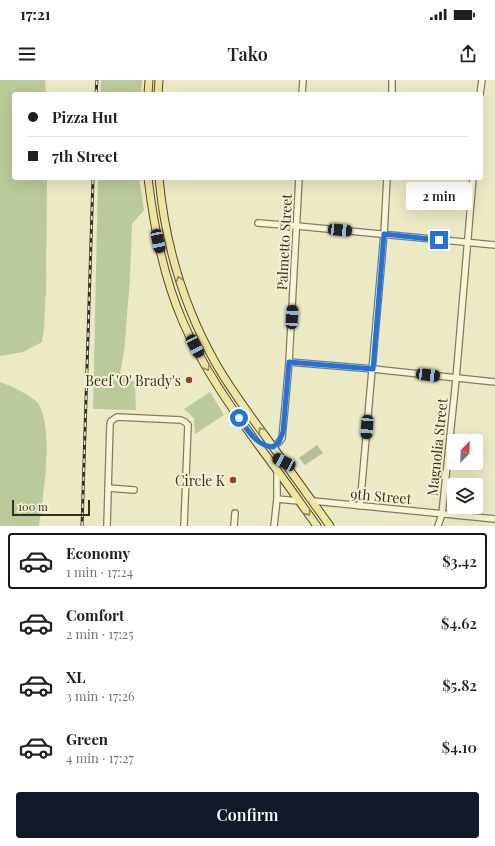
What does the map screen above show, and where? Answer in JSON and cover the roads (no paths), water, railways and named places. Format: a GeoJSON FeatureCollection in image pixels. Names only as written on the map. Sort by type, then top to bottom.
{"type":"FeatureCollection","features":[{"type":"Feature","properties":{"kind":"main road"},"geometry":{"type":"LineString","coordinates":[[148,92],[149,80]]}},
{"type":"Feature","properties":{"kind":"main road"},"geometry":{"type":"LineString","coordinates":[[158,92],[159,80]]}},
{"type":"Feature","properties":{"kind":"main road"},"geometry":{"type":"LineString","coordinates":[[148,180],[153,215],[165,270],[183,321],[198,354],[218,387],[317,526]]}},
{"type":"Feature","properties":{"kind":"main road"},"geometry":{"type":"LineString","coordinates":[[159,180],[163,215],[176,268],[192,316],[208,349],[234,392],[330,526]]}},
{"type":"Feature","properties":{"kind":"main road"},"geometry":{"type":"LineString","coordinates":[[252,436],[263,444],[273,447]]}},
{"type":"Feature","properties":{"kind":"main road"},"geometry":{"type":"LineString","coordinates":[[265,454],[284,462]]}},
{"type":"Feature","properties":{"kind":"street"},"geometry":{"type":"LineString","coordinates":[[302,92],[303,80]]}},
{"type":"Feature","properties":{"kind":"street"},"geometry":{"type":"LineString","coordinates":[[392,80],[392,92]]}},
{"type":"Feature","properties":{"kind":"street"},"geometry":{"type":"LineString","coordinates":[[480,92],[482,80]]}},
{"type":"Feature","properties":{"kind":"street","name":"Palmetto Street"},"geometry":{"type":"LineString","coordinates":[[273,447],[279,442],[283,432],[289,362],[299,180]]}},
{"type":"Feature","properties":{"kind":"street"},"geometry":{"type":"LineString","coordinates":[[360,506],[373,369],[387,180]]}},
{"type":"Feature","properties":{"kind":"street","name":"Magnolia Street"},"geometry":{"type":"LineString","coordinates":[[438,526],[442,514],[456,379],[473,180]]}},
{"type":"Feature","properties":{"kind":"street"},"geometry":{"type":"LineString","coordinates":[[153,215],[163,215]]}},
{"type":"Feature","properties":{"kind":"street"},"geometry":{"type":"LineString","coordinates":[[258,223],[495,245]]}},
{"type":"Feature","properties":{"kind":"street"},"geometry":{"type":"LineString","coordinates":[[183,321],[192,316]]}},
{"type":"Feature","properties":{"kind":"street"},"geometry":{"type":"LineString","coordinates":[[198,354],[208,349]]}},
{"type":"Feature","properties":{"kind":"street"},"geometry":{"type":"LineString","coordinates":[[289,362],[495,382]]}},
{"type":"Feature","properties":{"kind":"street"},"geometry":{"type":"LineString","coordinates":[[107,526],[111,421],[117,417],[181,420],[188,425],[184,526]]}},
{"type":"Feature","properties":{"kind":"street"},"geometry":{"type":"LineString","coordinates":[[274,526],[277,499],[277,471]]}},
{"type":"Feature","properties":{"kind":"street"},"geometry":{"type":"LineString","coordinates":[[108,488],[134,490]]}},
{"type":"Feature","properties":{"kind":"street"},"geometry":{"type":"LineString","coordinates":[[277,499],[299,501]]}},
{"type":"Feature","properties":{"kind":"street","name":"9th Street"},"geometry":{"type":"LineString","coordinates":[[313,501],[495,519]]}},
{"type":"Feature","properties":{"kind":"street"},"geometry":{"type":"LineString","coordinates":[[234,526],[235,513]]}},
{"type":"Feature","properties":{"kind":"railway"},"geometry":{"type":"LineString","coordinates":[[96,92],[97,80]]}},
{"type":"Feature","properties":{"kind":"railway"},"geometry":{"type":"LineString","coordinates":[[82,526],[93,180]]}},
{"type":"Feature","properties":{"kind":"place","name":"Beef 'O' Brady's"},"geometry":{"type":"Point","coordinates":[189,380]}},
{"type":"Feature","properties":{"kind":"place","name":"Circle K"},"geometry":{"type":"Point","coordinates":[233,480]}}]}
